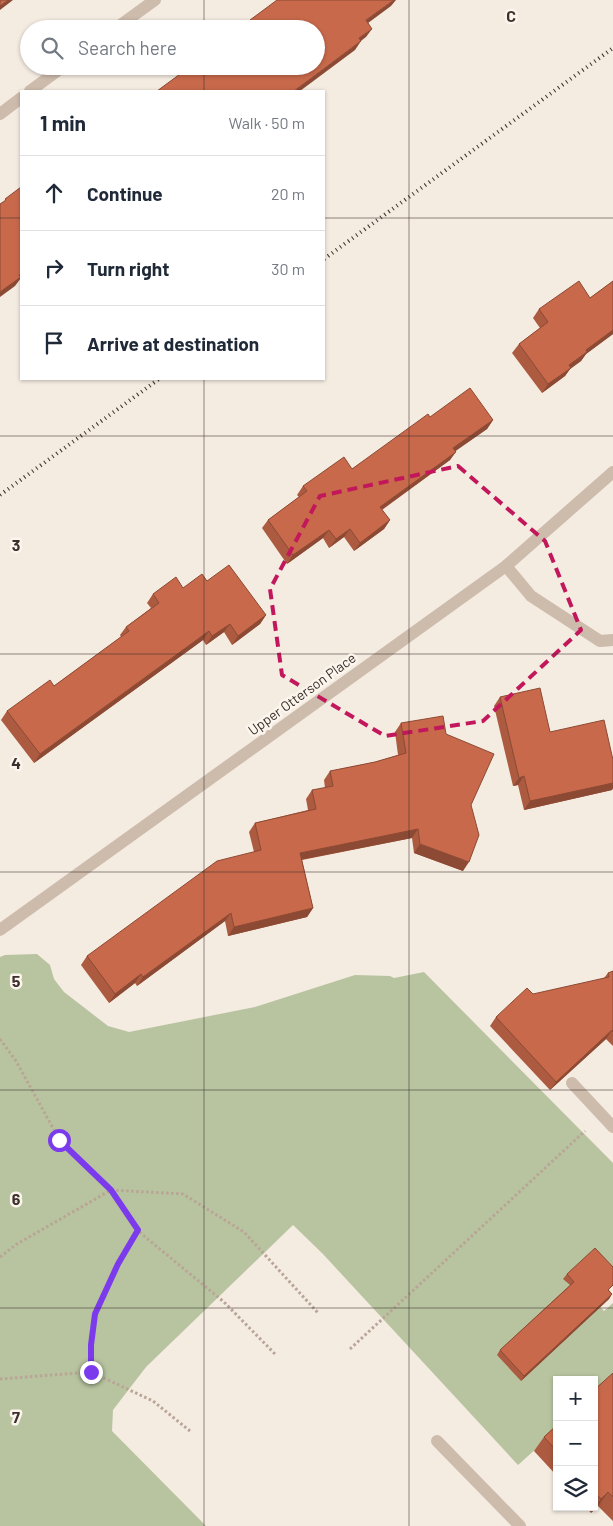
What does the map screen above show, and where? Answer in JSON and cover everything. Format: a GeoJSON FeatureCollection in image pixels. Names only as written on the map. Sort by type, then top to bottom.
{"type":"FeatureCollection","features":[{"type":"Feature","properties":{"kind":"street"},"geometry":{"type":"LineString","coordinates":[[128,20],[155,0]]}},
{"type":"Feature","properties":{"kind":"street"},"geometry":{"type":"LineString","coordinates":[[31,90],[52,75]]}},
{"type":"Feature","properties":{"kind":"street"},"geometry":{"type":"LineString","coordinates":[[0,114],[20,99]]}},
{"type":"Feature","properties":{"kind":"street","name":"Upper Otterson Place"},"geometry":{"type":"LineString","coordinates":[[0,930],[506,566],[613,472]]}},
{"type":"Feature","properties":{"kind":"street"},"geometry":{"type":"LineString","coordinates":[[506,566],[531,596],[600,641],[613,640]]}},
{"type":"Feature","properties":{"kind":"street"},"geometry":{"type":"LineString","coordinates":[[572,1083],[613,1127]]}},
{"type":"Feature","properties":{"kind":"street"},"geometry":{"type":"LineString","coordinates":[[437,1441],[520,1526]]}},
{"type":"Feature","properties":{"kind":"path"},"geometry":{"type":"LineString","coordinates":[[0,1039],[16,1061],[59,1140],[111,1190],[138,1230],[224,1302],[275,1354]]}},
{"type":"Feature","properties":{"kind":"path"},"geometry":{"type":"LineString","coordinates":[[350,1349],[602,1115]]}},
{"type":"Feature","properties":{"kind":"path"},"geometry":{"type":"LineString","coordinates":[[0,1257],[16,1244],[111,1190],[183,1194],[244,1232],[319,1314]]}},
{"type":"Feature","properties":{"kind":"path"},"geometry":{"type":"LineString","coordinates":[[91,1372],[91,1345],[95,1314],[118,1264],[138,1230]]}},
{"type":"Feature","properties":{"kind":"path"},"geometry":{"type":"LineString","coordinates":[[0,1379],[91,1372],[153,1401],[190,1431]]}},
{"type":"Feature","properties":{"kind":"highlighted area"},"geometry":{"type":"Polygon","coordinates":[[[458,466],[545,541],[581,630],[483,721],[385,736],[282,675],[270,589],[320,496],[458,466]]]}},
{"type":"Feature","properties":{"kind":"green space"},"geometry":{"type":"Polygon","coordinates":[[[37,954],[50,965],[54,979],[64,992],[108,1026],[129,1032],[255,1007],[355,975],[390,976],[394,978],[424,972],[613,1163],[613,1275],[596,1303],[604,1311],[613,1303],[613,1378],[598,1391],[598,1376],[553,1376],[553,1434],[518,1465],[322,1253],[293,1225],[146,1367],[113,1410],[112,1431],[206,1526],[0,1526],[0,957],[5,955],[37,954]]]}},
{"type":"Feature","properties":{"kind":"building"},"geometry":{"type":"Polygon","coordinates":[[[0,0],[8,0],[0,6],[0,0]]]}},
{"type":"Feature","properties":{"kind":"building"},"geometry":{"type":"Polygon","coordinates":[[[277,0],[394,0],[366,20],[372,29],[359,38],[361,41],[325,68],[325,20],[250,20],[277,0]]]}},
{"type":"Feature","properties":{"kind":"building"},"geometry":{"type":"Polygon","coordinates":[[[179,75],[315,75],[295,90],[158,90],[179,75]]]}},
{"type":"Feature","properties":{"kind":"building"},"geometry":{"type":"Polygon","coordinates":[[[20,188],[20,278],[0,292],[0,204],[20,188]]]}},
{"type":"Feature","properties":{"kind":"building"},"geometry":{"type":"Polygon","coordinates":[[[579,281],[590,298],[613,281],[613,330],[569,365],[571,368],[548,384],[519,344],[548,322],[539,309],[579,281]]]}},
{"type":"Feature","properties":{"kind":"building"},"geometry":{"type":"Polygon","coordinates":[[[470,388],[493,420],[453,448],[456,452],[380,507],[390,520],[360,543],[350,529],[336,539],[329,530],[293,555],[268,520],[307,491],[303,486],[344,457],[352,469],[428,414],[430,417],[470,388]]]}},
{"type":"Feature","properties":{"kind":"building"},"geometry":{"type":"Polygon","coordinates":[[[229,565],[266,615],[238,636],[230,624],[212,636],[209,631],[40,754],[7,711],[50,680],[54,686],[129,631],[126,627],[159,603],[153,594],[176,577],[183,588],[202,574],[207,581],[229,565]]]}},
{"type":"Feature","properties":{"kind":"building"},"geometry":{"type":"Polygon","coordinates":[[[540,688],[550,732],[604,720],[613,760],[613,783],[530,801],[524,776],[519,778],[500,697],[540,688]]]}},
{"type":"Feature","properties":{"kind":"building"},"geometry":{"type":"Polygon","coordinates":[[[443,716],[446,734],[494,754],[471,805],[479,835],[469,862],[420,844],[418,829],[300,853],[313,908],[234,927],[231,913],[143,977],[141,974],[115,994],[87,956],[217,861],[261,850],[255,823],[316,809],[312,790],[333,786],[330,771],[375,762],[406,753],[401,723],[443,716]]]}},
{"type":"Feature","properties":{"kind":"building"},"geometry":{"type":"Polygon","coordinates":[[[613,971],[613,1032],[612,1030],[556,1082],[496,1017],[527,988],[533,994],[609,977],[608,973],[613,971]]]}},
{"type":"Feature","properties":{"kind":"building"},"geometry":{"type":"Polygon","coordinates":[[[595,1248],[613,1267],[613,1285],[608,1290],[612,1294],[524,1376],[500,1350],[574,1282],[567,1274],[595,1248]]]}},
{"type":"Feature","properties":{"kind":"building"},"geometry":{"type":"Polygon","coordinates":[[[613,1373],[613,1497],[608,1492],[601,1499],[598,1496],[598,1386],[613,1373]]]}},
{"type":"Feature","properties":{"kind":"building"},"geometry":{"type":"Polygon","coordinates":[[[553,1429],[553,1447],[544,1437],[553,1429]]]}},
{"type":"Feature","properties":{"kind":"railway"},"geometry":{"type":"LineString","coordinates":[[325,258],[613,48]]}},
{"type":"Feature","properties":{"kind":"railway"},"geometry":{"type":"LineString","coordinates":[[0,495],[158,380]]}},
{"type":"Feature","properties":{"kind":"route"},"geometry":{"type":"LineString","coordinates":[[59,1140],[111,1190],[138,1230],[118,1264],[95,1314],[91,1345],[91,1372]]}}]}
